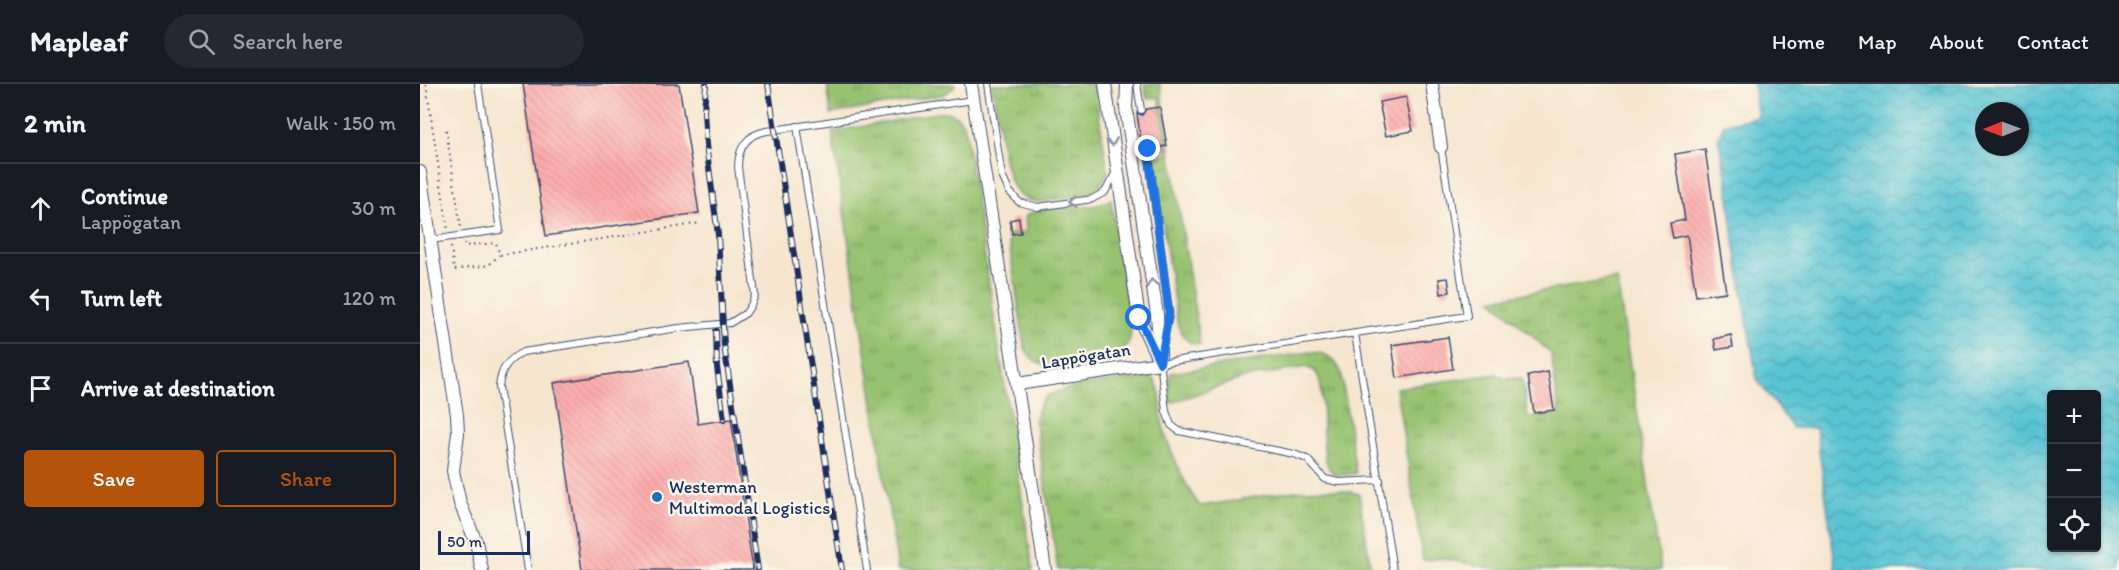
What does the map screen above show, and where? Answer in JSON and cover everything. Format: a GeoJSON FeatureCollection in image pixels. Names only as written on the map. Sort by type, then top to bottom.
{"type":"FeatureCollection","features":[{"type":"Feature","properties":{"kind":"street"},"geometry":{"type":"LineString","coordinates":[[971,84],[1045,570]]}},
{"type":"Feature","properties":{"kind":"street","name":"Lappögatan"},"geometry":{"type":"LineString","coordinates":[[1017,384],[1160,363],[1139,318],[1105,84]]}},
{"type":"Feature","properties":{"kind":"street"},"geometry":{"type":"LineString","coordinates":[[1121,84],[1157,315],[1160,363]]}},
{"type":"Feature","properties":{"kind":"street"},"geometry":{"type":"LineString","coordinates":[[1125,108],[1127,84]]}},
{"type":"Feature","properties":{"kind":"street"},"geometry":{"type":"LineString","coordinates":[[1432,84],[1441,147]]}},
{"type":"Feature","properties":{"kind":"street"},"geometry":{"type":"LineString","coordinates":[[420,172],[457,415],[458,433],[453,471],[460,503],[476,542],[482,570]]}},
{"type":"Feature","properties":{"kind":"lane"},"geometry":{"type":"LineString","coordinates":[[430,240],[500,230],[478,84]]}},
{"type":"Feature","properties":{"kind":"lane"},"geometry":{"type":"LineString","coordinates":[[988,84],[1002,176],[1009,191],[1019,202],[1038,207],[1092,200],[1105,192],[1116,171]]}},
{"type":"Feature","properties":{"kind":"lane"},"geometry":{"type":"LineString","coordinates":[[1137,84],[1141,110]]}},
{"type":"Feature","properties":{"kind":"lane"},"geometry":{"type":"LineString","coordinates":[[528,570],[499,387],[500,375],[506,365],[523,352],[679,328],[730,323],[740,319],[752,305],[754,295],[738,167],[740,149],[751,136],[797,126],[974,100]]}},
{"type":"Feature","properties":{"kind":"lane"},"geometry":{"type":"LineString","coordinates":[[797,126],[867,570]]}},
{"type":"Feature","properties":{"kind":"lane"},"geometry":{"type":"LineString","coordinates":[[1160,363],[1467,316],[1441,147]]}},
{"type":"Feature","properties":{"kind":"lane"},"geometry":{"type":"LineString","coordinates":[[1148,149],[1169,313],[1160,363],[1166,411],[1171,425],[1179,431],[1294,453],[1307,459],[1325,479],[1339,482],[1380,480]]}},
{"type":"Feature","properties":{"kind":"lane"},"geometry":{"type":"LineString","coordinates":[[1355,334],[1393,570]]}},
{"type":"Feature","properties":{"kind":"path"},"geometry":{"type":"LineString","coordinates":[[426,84],[454,270],[489,265],[500,255],[701,223]]}},
{"type":"Feature","properties":{"kind":"path"},"geometry":{"type":"LineString","coordinates":[[446,130],[464,246],[496,243],[500,255]]}},
{"type":"Feature","properties":{"kind":"green space"},"geometry":{"type":"Polygon","coordinates":[[[827,84],[955,84],[943,95],[831,114],[827,84]]]}},
{"type":"Feature","properties":{"kind":"green space"},"geometry":{"type":"Polygon","coordinates":[[[992,84],[1094,84],[1108,172],[1099,187],[1090,193],[1039,202],[1019,195],[1010,181],[1004,160],[992,84]]]}},
{"type":"Feature","properties":{"kind":"green space"},"geometry":{"type":"Polygon","coordinates":[[[1144,84],[1160,84],[1200,344],[1188,341],[1177,322],[1153,157],[1168,155],[1159,97],[1147,99],[1144,84]]]}},
{"type":"Feature","properties":{"kind":"green space"},"geometry":{"type":"Polygon","coordinates":[[[942,112],[955,115],[965,127],[1033,570],[898,570],[832,132],[942,112]]]}},
{"type":"Feature","properties":{"kind":"green space"},"geometry":{"type":"Polygon","coordinates":[[[1111,199],[1131,326],[1129,342],[1120,353],[1107,359],[1064,364],[1039,363],[1030,356],[1024,345],[1008,235],[1026,232],[1025,217],[1033,212],[1043,209],[1092,206],[1103,204],[1111,199]]]}},
{"type":"Feature","properties":{"kind":"green space"},"geometry":{"type":"Polygon","coordinates":[[[1617,279],[1661,570],[1501,570],[1440,558],[1423,560],[1396,388],[1496,374],[1505,379],[1522,378],[1528,418],[1559,414],[1551,353],[1491,299],[1617,279]]]}},
{"type":"Feature","properties":{"kind":"green space"},"geometry":{"type":"Polygon","coordinates":[[[1311,352],[1329,357],[1341,372],[1356,473],[1337,475],[1330,470],[1324,444],[1320,381],[1315,371],[1306,367],[1244,378],[1170,403],[1171,373],[1311,352]]]}},
{"type":"Feature","properties":{"kind":"green space"},"geometry":{"type":"Polygon","coordinates":[[[1152,377],[1158,387],[1162,421],[1168,441],[1177,465],[1200,506],[1302,490],[1341,490],[1359,494],[1371,570],[1058,570],[1035,419],[1039,406],[1049,395],[1057,391],[1098,383],[1152,377]]]}},
{"type":"Feature","properties":{"kind":"water"},"geometry":{"type":"Polygon","coordinates":[[[1753,84],[2119,84],[2119,570],[1836,570],[1816,428],[1793,428],[1757,380],[1734,241],[1727,180],[1718,138],[1724,124],[1758,117],[1753,84]]]}},
{"type":"Feature","properties":{"kind":"building"},"geometry":{"type":"Polygon","coordinates":[[[523,84],[679,84],[699,213],[546,236],[523,84]]]}},
{"type":"Feature","properties":{"kind":"building"},"geometry":{"type":"Polygon","coordinates":[[[1406,97],[1413,131],[1386,136],[1379,102],[1406,97]]]}},
{"type":"Feature","properties":{"kind":"building"},"geometry":{"type":"Polygon","coordinates":[[[1160,107],[1167,146],[1153,148],[1151,144],[1147,144],[1142,150],[1137,113],[1142,115],[1146,109],[1160,107]]]}},
{"type":"Feature","properties":{"kind":"building"},"geometry":{"type":"Polygon","coordinates":[[[1705,149],[1726,292],[1696,296],[1687,235],[1673,238],[1670,223],[1685,220],[1675,154],[1705,149]]]}},
{"type":"Feature","properties":{"kind":"building"},"geometry":{"type":"Polygon","coordinates":[[[1019,218],[1021,233],[1012,234],[1010,220],[1019,218]]]}},
{"type":"Feature","properties":{"kind":"building"},"geometry":{"type":"Polygon","coordinates":[[[1448,278],[1450,292],[1441,294],[1439,279],[1448,278]]]}},
{"type":"Feature","properties":{"kind":"building"},"geometry":{"type":"Polygon","coordinates":[[[1731,335],[1733,347],[1716,350],[1714,339],[1731,335]]]}},
{"type":"Feature","properties":{"kind":"building"},"geometry":{"type":"Polygon","coordinates":[[[1448,337],[1453,369],[1397,378],[1392,345],[1448,337]]]}},
{"type":"Feature","properties":{"kind":"building","name":"Westerman Multimodal Logistics"},"geometry":{"type":"Polygon","coordinates":[[[689,362],[698,424],[731,419],[753,570],[582,570],[554,383],[689,362]]]}},
{"type":"Feature","properties":{"kind":"building"},"geometry":{"type":"Polygon","coordinates":[[[1548,372],[1554,410],[1534,413],[1528,376],[1548,372]]]}},
{"type":"Feature","properties":{"kind":"railway"},"geometry":{"type":"LineString","coordinates":[[706,84],[704,111],[706,145],[718,235],[724,345],[758,570]]}},
{"type":"Feature","properties":{"kind":"railway"},"geometry":{"type":"LineString","coordinates":[[768,84],[842,570]]}},
{"type":"Feature","properties":{"kind":"railway"},"geometry":{"type":"LineString","coordinates":[[716,331],[717,367],[724,420]]}},
{"type":"Feature","properties":{"kind":"place","name":"Westerman Multimodal Logistics"},"geometry":{"type":"Point","coordinates":[657,497]}},
{"type":"Feature","properties":{"kind":"route"},"geometry":{"type":"LineString","coordinates":[[1139,318],[1160,363],[1169,313],[1148,149]]}}]}
